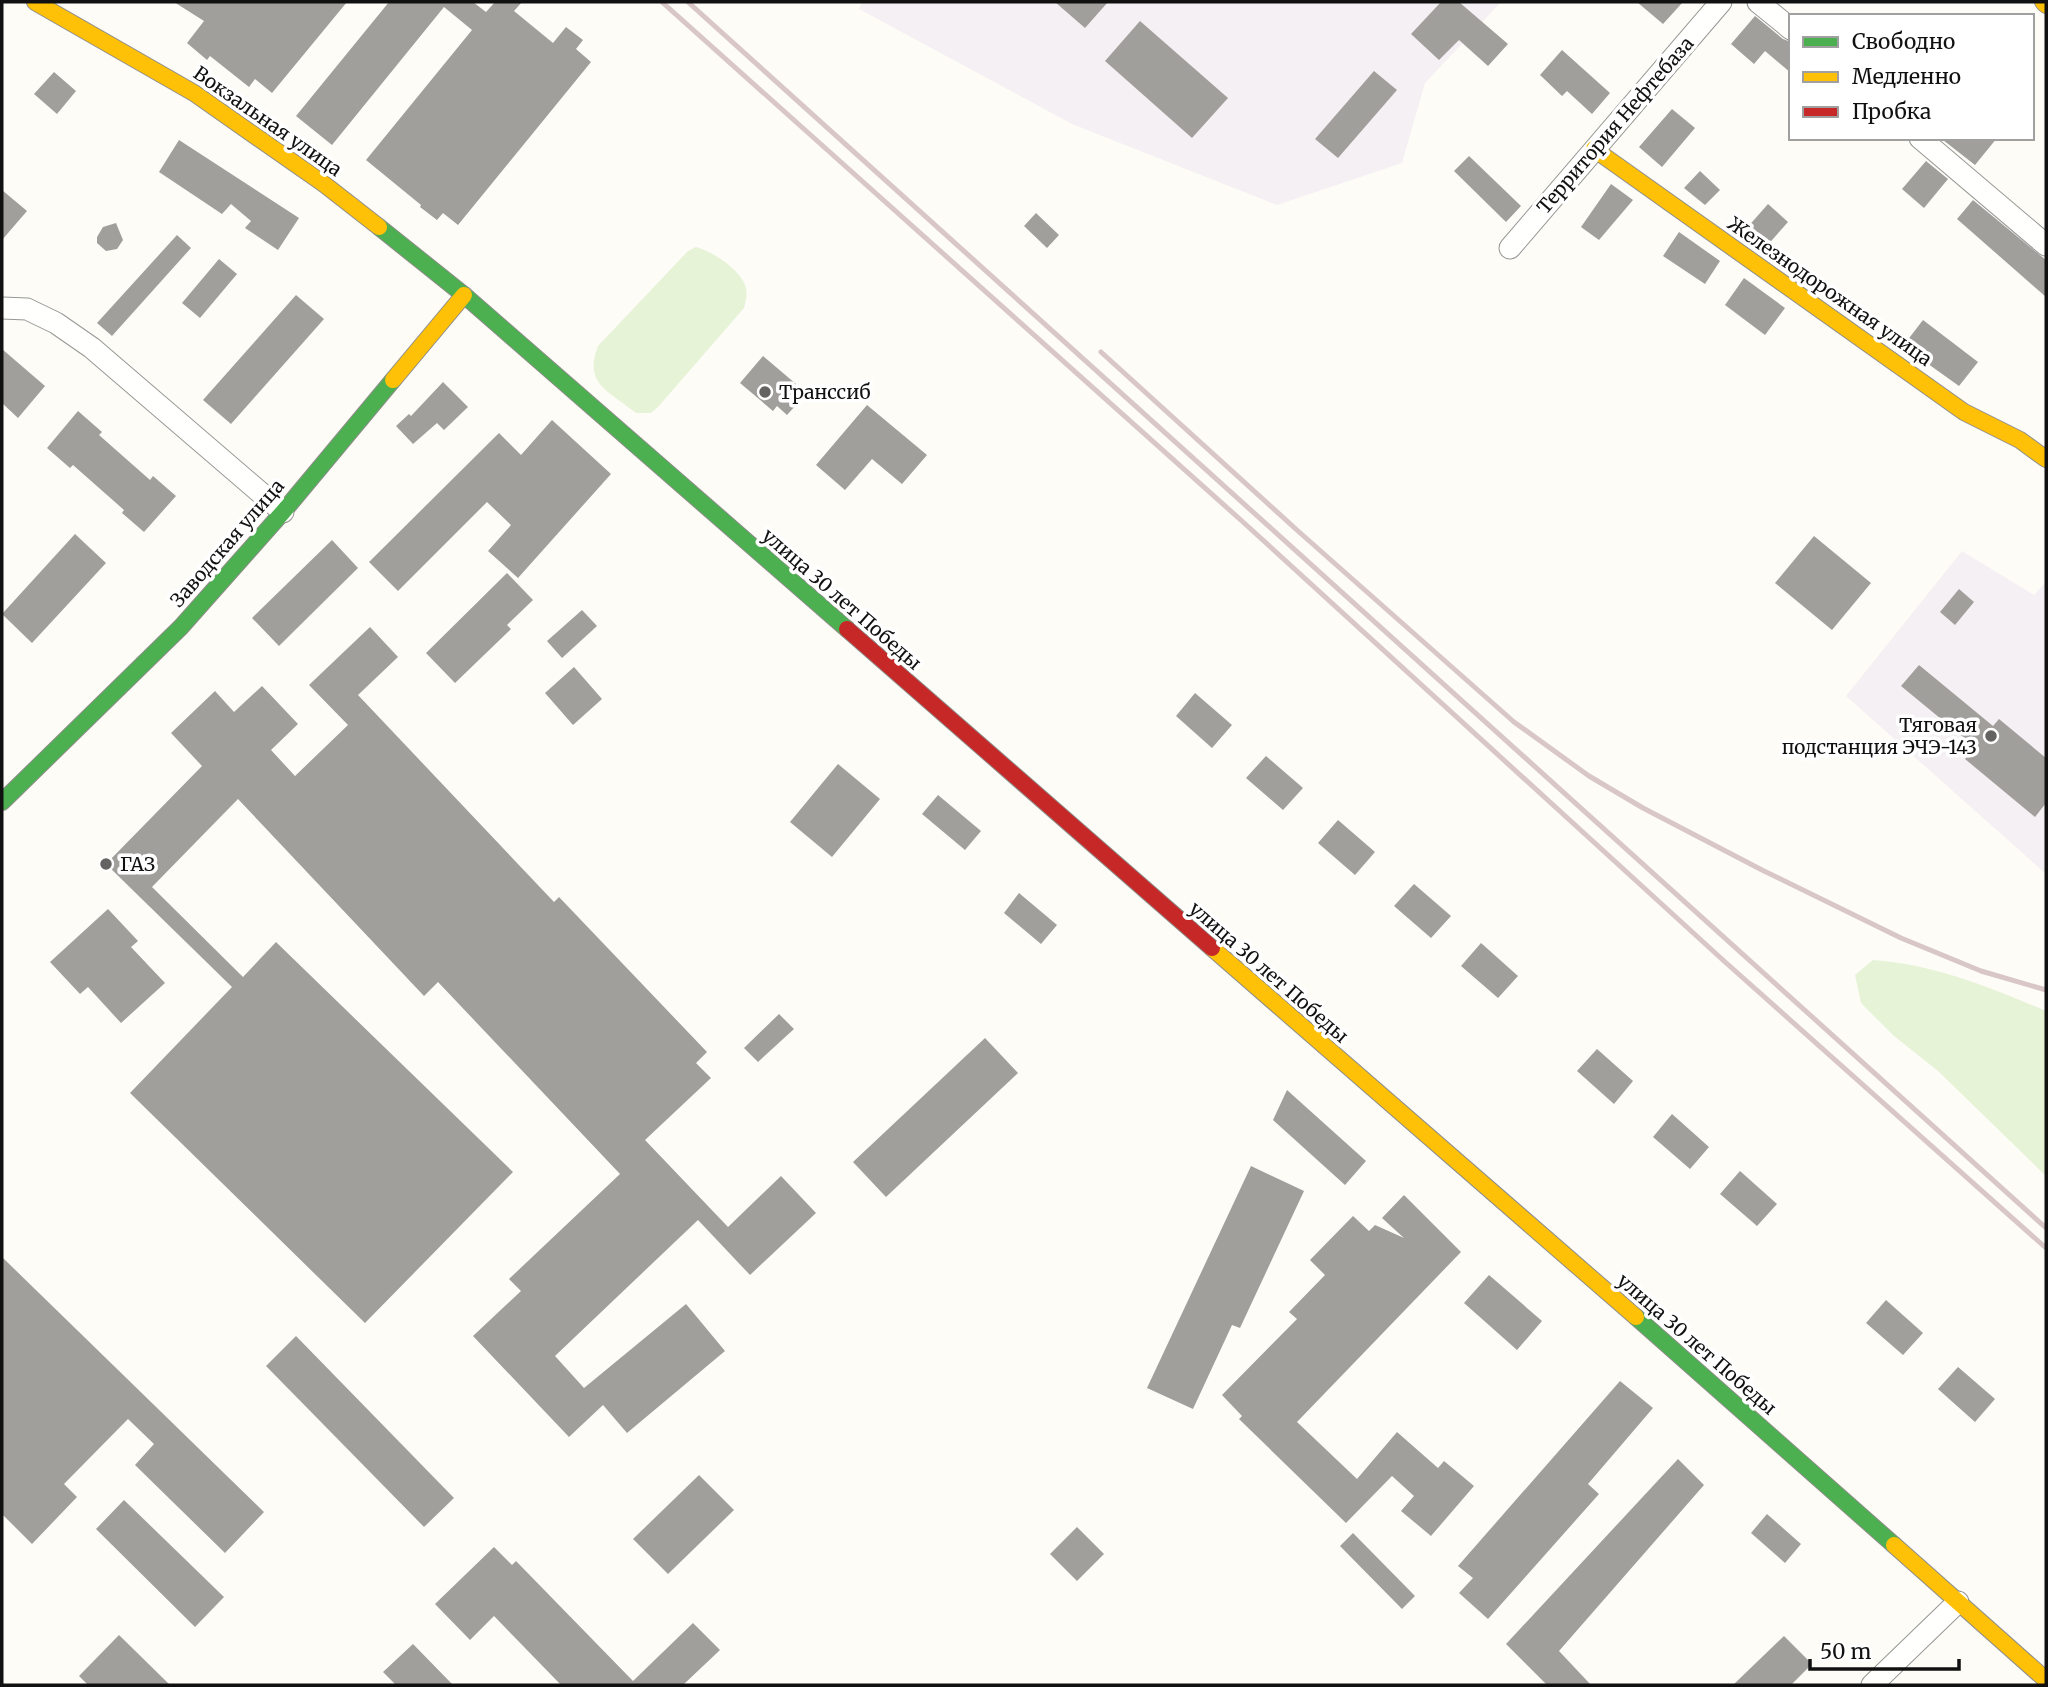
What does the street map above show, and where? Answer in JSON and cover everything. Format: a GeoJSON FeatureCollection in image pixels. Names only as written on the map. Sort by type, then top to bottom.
{"type":"FeatureCollection","features":[{"type":"Feature","properties":{"kind":"main road","name":"Вокзальная улица"},"geometry":{"type":"LineString","coordinates":[[35,2],[137,59],[215,107],[329,188],[464,295]]}},
{"type":"Feature","properties":{"kind":"main road","name":"Железнодорожная улица"},"geometry":{"type":"LineString","coordinates":[[1594,149],[1964,412],[2020,440],[2046,459]]}},
{"type":"Feature","properties":{"kind":"main road","name":"Заводская улица"},"geometry":{"type":"LineString","coordinates":[[2,802],[181,627],[282,512],[464,295]]}},
{"type":"Feature","properties":{"kind":"main road","name":"улица 30 лет Победы"},"geometry":{"type":"LineString","coordinates":[[464,295],[1720,1391],[2046,1680]]}},
{"type":"Feature","properties":{"kind":"street","name":"Территория Нефтебаза"},"geometry":{"type":"LineString","coordinates":[[1510,248],[1721,2]]}},
{"type":"Feature","properties":{"kind":"street"},"geometry":{"type":"LineString","coordinates":[[1758,2],[1789,27]]}},
{"type":"Feature","properties":{"kind":"street"},"geometry":{"type":"LineString","coordinates":[[1922,140],[2046,245]]}},
{"type":"Feature","properties":{"kind":"street"},"geometry":{"type":"LineString","coordinates":[[2,308],[27,309],[57,323],[92,348],[282,512]]}},
{"type":"Feature","properties":{"kind":"street"},"geometry":{"type":"LineString","coordinates":[[1872,1685],[1958,1602]]}},
{"type":"Feature","properties":{"kind":"shaded area"},"geometry":{"type":"Polygon","coordinates":[[[862,2],[1501,2],[1425,83],[1402,163],[1277,205],[1072,124],[859,9],[862,2]]]}},
{"type":"Feature","properties":{"kind":"shaded area"},"geometry":{"type":"Polygon","coordinates":[[[1962,551],[2034,595],[2046,582],[2046,874],[1846,696],[1962,551]]]}},
{"type":"Feature","properties":{"kind":"green space"},"geometry":{"type":"Polygon","coordinates":[[[696,247],[717,257],[742,279],[746,288],[744,308],[658,407],[651,413],[636,413],[601,386],[596,378],[594,359],[598,346],[688,251],[696,247]]]}},
{"type":"Feature","properties":{"kind":"green space"},"geometry":{"type":"Polygon","coordinates":[[[1873,960],[1940,972],[2046,1011],[2046,1176],[1938,1071],[1894,1036],[1861,1003],[1855,975],[1873,960]]]}},
{"type":"Feature","properties":{"kind":"building"},"geometry":{"type":"Polygon","coordinates":[[[174,2],[347,2],[272,93],[255,79],[249,87],[210,56],[207,60],[187,43],[204,21],[174,2]]]}},
{"type":"Feature","properties":{"kind":"building"},"geometry":{"type":"Polygon","coordinates":[[[389,2],[473,2],[486,12],[495,2],[522,2],[514,11],[553,43],[566,27],[583,40],[576,49],[591,62],[458,225],[443,213],[437,220],[366,160],[472,30],[444,7],[332,145],[296,116],[389,2]]]}},
{"type":"Feature","properties":{"kind":"building"},"geometry":{"type":"Polygon","coordinates":[[[1055,2],[1108,2],[1085,28],[1055,2]]]}},
{"type":"Feature","properties":{"kind":"building"},"geometry":{"type":"Polygon","coordinates":[[[1441,2],[1459,2],[1508,44],[1488,66],[1459,40],[1439,60],[1411,34],[1441,2]]]}},
{"type":"Feature","properties":{"kind":"building"},"geometry":{"type":"Polygon","coordinates":[[[1637,2],[1683,2],[1663,24],[1637,2]]]}},
{"type":"Feature","properties":{"kind":"building"},"geometry":{"type":"Polygon","coordinates":[[[1755,16],[1789,41],[1789,71],[1765,51],[1754,64],[1731,44],[1755,16]]]}},
{"type":"Feature","properties":{"kind":"building"},"geometry":{"type":"Polygon","coordinates":[[[1140,21],[1228,98],[1192,138],[1105,61],[1140,21]]]}},
{"type":"Feature","properties":{"kind":"building"},"geometry":{"type":"Polygon","coordinates":[[[1562,50],[1610,93],[1592,114],[1567,91],[1562,96],[1540,75],[1562,50]]]}},
{"type":"Feature","properties":{"kind":"building"},"geometry":{"type":"Polygon","coordinates":[[[1374,71],[1397,90],[1338,158],[1315,139],[1374,71]]]}},
{"type":"Feature","properties":{"kind":"building"},"geometry":{"type":"Polygon","coordinates":[[[54,72],[76,91],[57,114],[34,94],[54,72]]]}},
{"type":"Feature","properties":{"kind":"building"},"geometry":{"type":"Polygon","coordinates":[[[1672,109],[1695,128],[1662,167],[1639,147],[1672,109]]]}},
{"type":"Feature","properties":{"kind":"building"},"geometry":{"type":"Polygon","coordinates":[[[179,140],[299,218],[278,250],[245,228],[251,221],[231,204],[222,214],[159,172],[179,140]]]}},
{"type":"Feature","properties":{"kind":"building"},"geometry":{"type":"Polygon","coordinates":[[[1943,140],[1995,140],[1975,165],[1943,140]]]}},
{"type":"Feature","properties":{"kind":"building"},"geometry":{"type":"Polygon","coordinates":[[[1469,156],[1521,206],[1506,222],[1454,171],[1469,156]]]}},
{"type":"Feature","properties":{"kind":"building"},"geometry":{"type":"Polygon","coordinates":[[[1926,161],[1948,179],[1924,208],[1902,189],[1926,161]]]}},
{"type":"Feature","properties":{"kind":"building"},"geometry":{"type":"Polygon","coordinates":[[[1700,171],[1720,190],[1705,205],[1684,188],[1700,171]]]}},
{"type":"Feature","properties":{"kind":"building"},"geometry":{"type":"Polygon","coordinates":[[[1611,184],[1633,200],[1599,240],[1581,227],[1611,184]]]}},
{"type":"Feature","properties":{"kind":"building"},"geometry":{"type":"Polygon","coordinates":[[[2,190],[27,211],[2,240],[2,190]]]}},
{"type":"Feature","properties":{"kind":"building"},"geometry":{"type":"Polygon","coordinates":[[[1973,200],[2046,260],[2046,297],[1957,219],[1973,200]]]}},
{"type":"Feature","properties":{"kind":"building"},"geometry":{"type":"Polygon","coordinates":[[[1768,204],[1788,222],[1766,247],[1746,229],[1768,204]]]}},
{"type":"Feature","properties":{"kind":"building"},"geometry":{"type":"Polygon","coordinates":[[[1036,213],[1059,235],[1047,248],[1024,226],[1036,213]]]}},
{"type":"Feature","properties":{"kind":"building"},"geometry":{"type":"Polygon","coordinates":[[[116,223],[123,240],[117,249],[106,251],[97,243],[97,237],[103,227],[116,223]]]}},
{"type":"Feature","properties":{"kind":"building"},"geometry":{"type":"Polygon","coordinates":[[[1679,232],[1720,261],[1705,284],[1663,256],[1679,232]]]}},
{"type":"Feature","properties":{"kind":"building"},"geometry":{"type":"Polygon","coordinates":[[[177,235],[191,248],[112,336],[97,323],[177,235]]]}},
{"type":"Feature","properties":{"kind":"building"},"geometry":{"type":"Polygon","coordinates":[[[219,259],[237,274],[200,318],[182,303],[219,259]]]}},
{"type":"Feature","properties":{"kind":"building"},"geometry":{"type":"Polygon","coordinates":[[[1744,278],[1785,308],[1765,335],[1725,305],[1744,278]]]}},
{"type":"Feature","properties":{"kind":"building"},"geometry":{"type":"Polygon","coordinates":[[[296,295],[324,319],[231,424],[203,400],[296,295]]]}},
{"type":"Feature","properties":{"kind":"building"},"geometry":{"type":"Polygon","coordinates":[[[1923,320],[1978,362],[1959,386],[1903,346],[1923,320]]]}},
{"type":"Feature","properties":{"kind":"building"},"geometry":{"type":"Polygon","coordinates":[[[2,349],[45,386],[18,418],[2,403],[2,349]]]}},
{"type":"Feature","properties":{"kind":"building"},"geometry":{"type":"Polygon","coordinates":[[[763,356],[796,384],[793,387],[804,396],[787,415],[777,406],[773,411],[740,383],[763,356]]]}},
{"type":"Feature","properties":{"kind":"building"},"geometry":{"type":"Polygon","coordinates":[[[443,382],[468,407],[444,430],[437,423],[413,444],[396,426],[409,414],[411,416],[443,382]]]}},
{"type":"Feature","properties":{"kind":"building"},"geometry":{"type":"Polygon","coordinates":[[[867,405],[927,455],[902,484],[872,459],[845,490],[816,465],[867,405]]]}},
{"type":"Feature","properties":{"kind":"building"},"geometry":{"type":"Polygon","coordinates":[[[78,411],[102,432],[99,435],[150,480],[153,476],[176,496],[144,532],[122,513],[124,510],[73,465],[70,468],[47,448],[78,411]]]}},
{"type":"Feature","properties":{"kind":"building"},"geometry":{"type":"Polygon","coordinates":[[[552,420],[611,474],[518,578],[488,551],[511,525],[487,502],[398,591],[369,562],[499,433],[521,455],[552,420]]]}},
{"type":"Feature","properties":{"kind":"building"},"geometry":{"type":"Polygon","coordinates":[[[75,534],[106,563],[32,643],[2,614],[75,534]]]}},
{"type":"Feature","properties":{"kind":"building"},"geometry":{"type":"Polygon","coordinates":[[[1814,536],[1871,583],[1832,630],[1775,583],[1814,536]]]}},
{"type":"Feature","properties":{"kind":"building"},"geometry":{"type":"Polygon","coordinates":[[[332,540],[358,568],[279,646],[252,618],[332,540]]]}},
{"type":"Feature","properties":{"kind":"building"},"geometry":{"type":"Polygon","coordinates":[[[507,573],[533,600],[507,625],[511,629],[455,683],[426,653],[507,573]]]}},
{"type":"Feature","properties":{"kind":"building"},"geometry":{"type":"Polygon","coordinates":[[[1959,589],[1974,602],[1955,625],[1940,612],[1959,589]]]}},
{"type":"Feature","properties":{"kind":"building"},"geometry":{"type":"Polygon","coordinates":[[[582,610],[597,626],[562,658],[547,641],[582,610]]]}},
{"type":"Feature","properties":{"kind":"building"},"geometry":{"type":"Polygon","coordinates":[[[370,627],[398,657],[358,695],[554,902],[559,897],[707,1052],[696,1063],[711,1078],[645,1140],[728,1227],[781,1176],[816,1213],[750,1275],[698,1220],[555,1356],[584,1388],[686,1304],[725,1351],[627,1433],[603,1405],[569,1437],[473,1336],[521,1291],[509,1279],[620,1174],[438,982],[424,996],[238,799],[152,887],[243,977],[276,942],[513,1172],[365,1323],[130,1093],[232,987],[106,864],[202,766],[171,733],[215,691],[234,712],[262,686],[298,724],[271,750],[295,776],[348,725],[309,685],[370,627]]]}},
{"type":"Feature","properties":{"kind":"building","name":"Тяговая подстанция ЭЧЭ-143"},"geometry":{"type":"Polygon","coordinates":[[[1919,665],[1993,726],[1999,719],[2046,758],[2046,803],[2035,817],[1965,759],[1975,747],[1901,686],[1919,665]]]}},
{"type":"Feature","properties":{"kind":"building"},"geometry":{"type":"Polygon","coordinates":[[[574,667],[602,699],[573,725],[545,693],[574,667]]]}},
{"type":"Feature","properties":{"kind":"building"},"geometry":{"type":"Polygon","coordinates":[[[1195,693],[1232,725],[1212,748],[1176,716],[1195,693]]]}},
{"type":"Feature","properties":{"kind":"building"},"geometry":{"type":"Polygon","coordinates":[[[1266,756],[1303,788],[1283,810],[1246,778],[1266,756]]]}},
{"type":"Feature","properties":{"kind":"building"},"geometry":{"type":"Polygon","coordinates":[[[838,764],[880,799],[832,857],[790,822],[838,764]]]}},
{"type":"Feature","properties":{"kind":"building"},"geometry":{"type":"Polygon","coordinates":[[[938,795],[981,831],[965,850],[922,814],[938,795]]]}},
{"type":"Feature","properties":{"kind":"building"},"geometry":{"type":"Polygon","coordinates":[[[1338,820],[1375,852],[1355,875],[1318,843],[1338,820]]]}},
{"type":"Feature","properties":{"kind":"building"},"geometry":{"type":"Polygon","coordinates":[[[1414,884],[1451,916],[1431,938],[1394,906],[1414,884]]]}},
{"type":"Feature","properties":{"kind":"building"},"geometry":{"type":"Polygon","coordinates":[[[1019,893],[1057,925],[1041,944],[1004,913],[1019,893]]]}},
{"type":"Feature","properties":{"kind":"building"},"geometry":{"type":"Polygon","coordinates":[[[108,909],[138,941],[131,947],[165,983],[121,1023],[88,987],[80,994],[50,962],[108,909]]]}},
{"type":"Feature","properties":{"kind":"building"},"geometry":{"type":"Polygon","coordinates":[[[1481,943],[1518,976],[1498,998],[1461,966],[1481,943]]]}},
{"type":"Feature","properties":{"kind":"building"},"geometry":{"type":"Polygon","coordinates":[[[779,1014],[794,1029],[758,1062],[744,1048],[779,1014]]]}},
{"type":"Feature","properties":{"kind":"building"},"geometry":{"type":"Polygon","coordinates":[[[985,1038],[1018,1073],[886,1197],[853,1162],[985,1038]]]}},
{"type":"Feature","properties":{"kind":"building"},"geometry":{"type":"Polygon","coordinates":[[[1597,1049],[1633,1081],[1614,1104],[1577,1071],[1597,1049]]]}},
{"type":"Feature","properties":{"kind":"building"},"geometry":{"type":"Polygon","coordinates":[[[1287,1090],[1366,1161],[1345,1185],[1273,1120],[1287,1090]]]}},
{"type":"Feature","properties":{"kind":"building"},"geometry":{"type":"Polygon","coordinates":[[[1672,1114],[1709,1147],[1690,1169],[1653,1137],[1672,1114]]]}},
{"type":"Feature","properties":{"kind":"building"},"geometry":{"type":"Polygon","coordinates":[[[1251,1166],[1304,1191],[1240,1328],[1232,1325],[1193,1409],[1147,1388],[1251,1166]]]}},
{"type":"Feature","properties":{"kind":"building"},"geometry":{"type":"Polygon","coordinates":[[[1740,1171],[1777,1204],[1757,1226],[1720,1194],[1740,1171]]]}},
{"type":"Feature","properties":{"kind":"building"},"geometry":{"type":"Polygon","coordinates":[[[1404,1195],[1461,1252],[1297,1422],[1357,1479],[1397,1432],[1438,1468],[1444,1461],[1474,1486],[1431,1536],[1401,1511],[1414,1496],[1392,1476],[1346,1523],[1239,1419],[1242,1416],[1222,1395],[1297,1319],[1289,1312],[1325,1275],[1310,1260],[1353,1216],[1369,1231],[1375,1225],[1404,1238],[1382,1218],[1404,1195]]]}},
{"type":"Feature","properties":{"kind":"building"},"geometry":{"type":"Polygon","coordinates":[[[2,1257],[264,1512],[225,1553],[135,1465],[154,1444],[128,1419],[64,1484],[77,1497],[32,1544],[2,1514],[2,1257]]]}},
{"type":"Feature","properties":{"kind":"building"},"geometry":{"type":"Polygon","coordinates":[[[1489,1275],[1542,1321],[1517,1350],[1464,1303],[1489,1275]]]}},
{"type":"Feature","properties":{"kind":"building"},"geometry":{"type":"Polygon","coordinates":[[[1886,1300],[1923,1333],[1903,1355],[1866,1323],[1886,1300]]]}},
{"type":"Feature","properties":{"kind":"building"},"geometry":{"type":"Polygon","coordinates":[[[296,1336],[454,1498],[424,1527],[266,1366],[296,1336]]]}},
{"type":"Feature","properties":{"kind":"building"},"geometry":{"type":"Polygon","coordinates":[[[1958,1367],[1995,1399],[1975,1422],[1938,1389],[1958,1367]]]}},
{"type":"Feature","properties":{"kind":"building"},"geometry":{"type":"Polygon","coordinates":[[[1620,1381],[1653,1408],[1588,1484],[1599,1494],[1488,1619],[1459,1593],[1473,1578],[1458,1566],[1620,1381]]]}},
{"type":"Feature","properties":{"kind":"building"},"geometry":{"type":"Polygon","coordinates":[[[1678,1459],[1704,1485],[1559,1651],[1591,1685],[1547,1685],[1506,1644],[1678,1459]]]}},
{"type":"Feature","properties":{"kind":"building"},"geometry":{"type":"Polygon","coordinates":[[[699,1475],[734,1510],[668,1574],[633,1539],[699,1475]]]}},
{"type":"Feature","properties":{"kind":"building"},"geometry":{"type":"Polygon","coordinates":[[[124,1500],[224,1597],[195,1627],[96,1529],[124,1500]]]}},
{"type":"Feature","properties":{"kind":"building"},"geometry":{"type":"Polygon","coordinates":[[[1767,1514],[1801,1544],[1785,1563],[1751,1533],[1767,1514]]]}},
{"type":"Feature","properties":{"kind":"building"},"geometry":{"type":"Polygon","coordinates":[[[1077,1527],[1104,1554],[1077,1581],[1050,1554],[1077,1527]]]}},
{"type":"Feature","properties":{"kind":"building"},"geometry":{"type":"Polygon","coordinates":[[[1353,1533],[1415,1596],[1402,1609],[1340,1546],[1353,1533]]]}},
{"type":"Feature","properties":{"kind":"building"},"geometry":{"type":"Polygon","coordinates":[[[494,1547],[512,1565],[516,1561],[633,1681],[693,1623],[720,1650],[683,1685],[561,1685],[494,1616],[470,1640],[435,1604],[494,1547]]]}},
{"type":"Feature","properties":{"kind":"building"},"geometry":{"type":"Polygon","coordinates":[[[119,1635],[170,1685],[88,1685],[79,1676],[119,1635]]]}},
{"type":"Feature","properties":{"kind":"building"},"geometry":{"type":"Polygon","coordinates":[[[1784,1636],[1812,1664],[1791,1685],[1733,1685],[1784,1636]]]}},
{"type":"Feature","properties":{"kind":"building"},"geometry":{"type":"Polygon","coordinates":[[[413,1644],[453,1685],[396,1685],[383,1672],[413,1644]]]}},
{"type":"Feature","properties":{"kind":"railway"},"geometry":{"type":"LineString","coordinates":[[662,2],[1243,522],[1724,961],[2046,1248]]}},
{"type":"Feature","properties":{"kind":"railway"},"geometry":{"type":"LineString","coordinates":[[688,2],[2046,1228]]}},
{"type":"Feature","properties":{"kind":"railway"},"geometry":{"type":"LineString","coordinates":[[1101,352],[1514,722],[1589,776],[1643,808],[1762,870],[1901,938],[1981,971],[2046,990]]}},
{"type":"Feature","properties":{"kind":"traffic: fast"},"geometry":{"type":"LineString","coordinates":[[379,227],[464,295],[847,629]]}},
{"type":"Feature","properties":{"kind":"traffic: fast"},"geometry":{"type":"LineString","coordinates":[[2,802],[181,627],[283,512],[393,380]]}},
{"type":"Feature","properties":{"kind":"traffic: fast"},"geometry":{"type":"LineString","coordinates":[[1636,1317],[1894,1545]]}},
{"type":"Feature","properties":{"kind":"traffic: slow"},"geometry":{"type":"LineString","coordinates":[[35,2],[194,93],[324,184],[379,227]]}},
{"type":"Feature","properties":{"kind":"traffic: slow"},"geometry":{"type":"LineString","coordinates":[[2043,2],[2046,5]]}},
{"type":"Feature","properties":{"kind":"traffic: slow"},"geometry":{"type":"LineString","coordinates":[[1594,149],[1964,412],[2020,440],[2046,459]]}},
{"type":"Feature","properties":{"kind":"traffic: slow"},"geometry":{"type":"LineString","coordinates":[[393,380],[464,295]]}},
{"type":"Feature","properties":{"kind":"traffic: slow"},"geometry":{"type":"LineString","coordinates":[[1212,948],[1636,1317]]}},
{"type":"Feature","properties":{"kind":"traffic: slow"},"geometry":{"type":"LineString","coordinates":[[1894,1545],[2046,1680]]}},
{"type":"Feature","properties":{"kind":"traffic: jam"},"geometry":{"type":"LineString","coordinates":[[847,629],[1212,948]]}},
{"type":"Feature","properties":{"kind":"place","name":"Транссиб"},"geometry":{"type":"Point","coordinates":[765,392]}},
{"type":"Feature","properties":{"kind":"place","name":"Тяговая подстанция ЭЧЭ-143"},"geometry":{"type":"Point","coordinates":[1991,736]}},
{"type":"Feature","properties":{"kind":"place","name":"ГАЗ"},"geometry":{"type":"Point","coordinates":[106,864]}}]}
